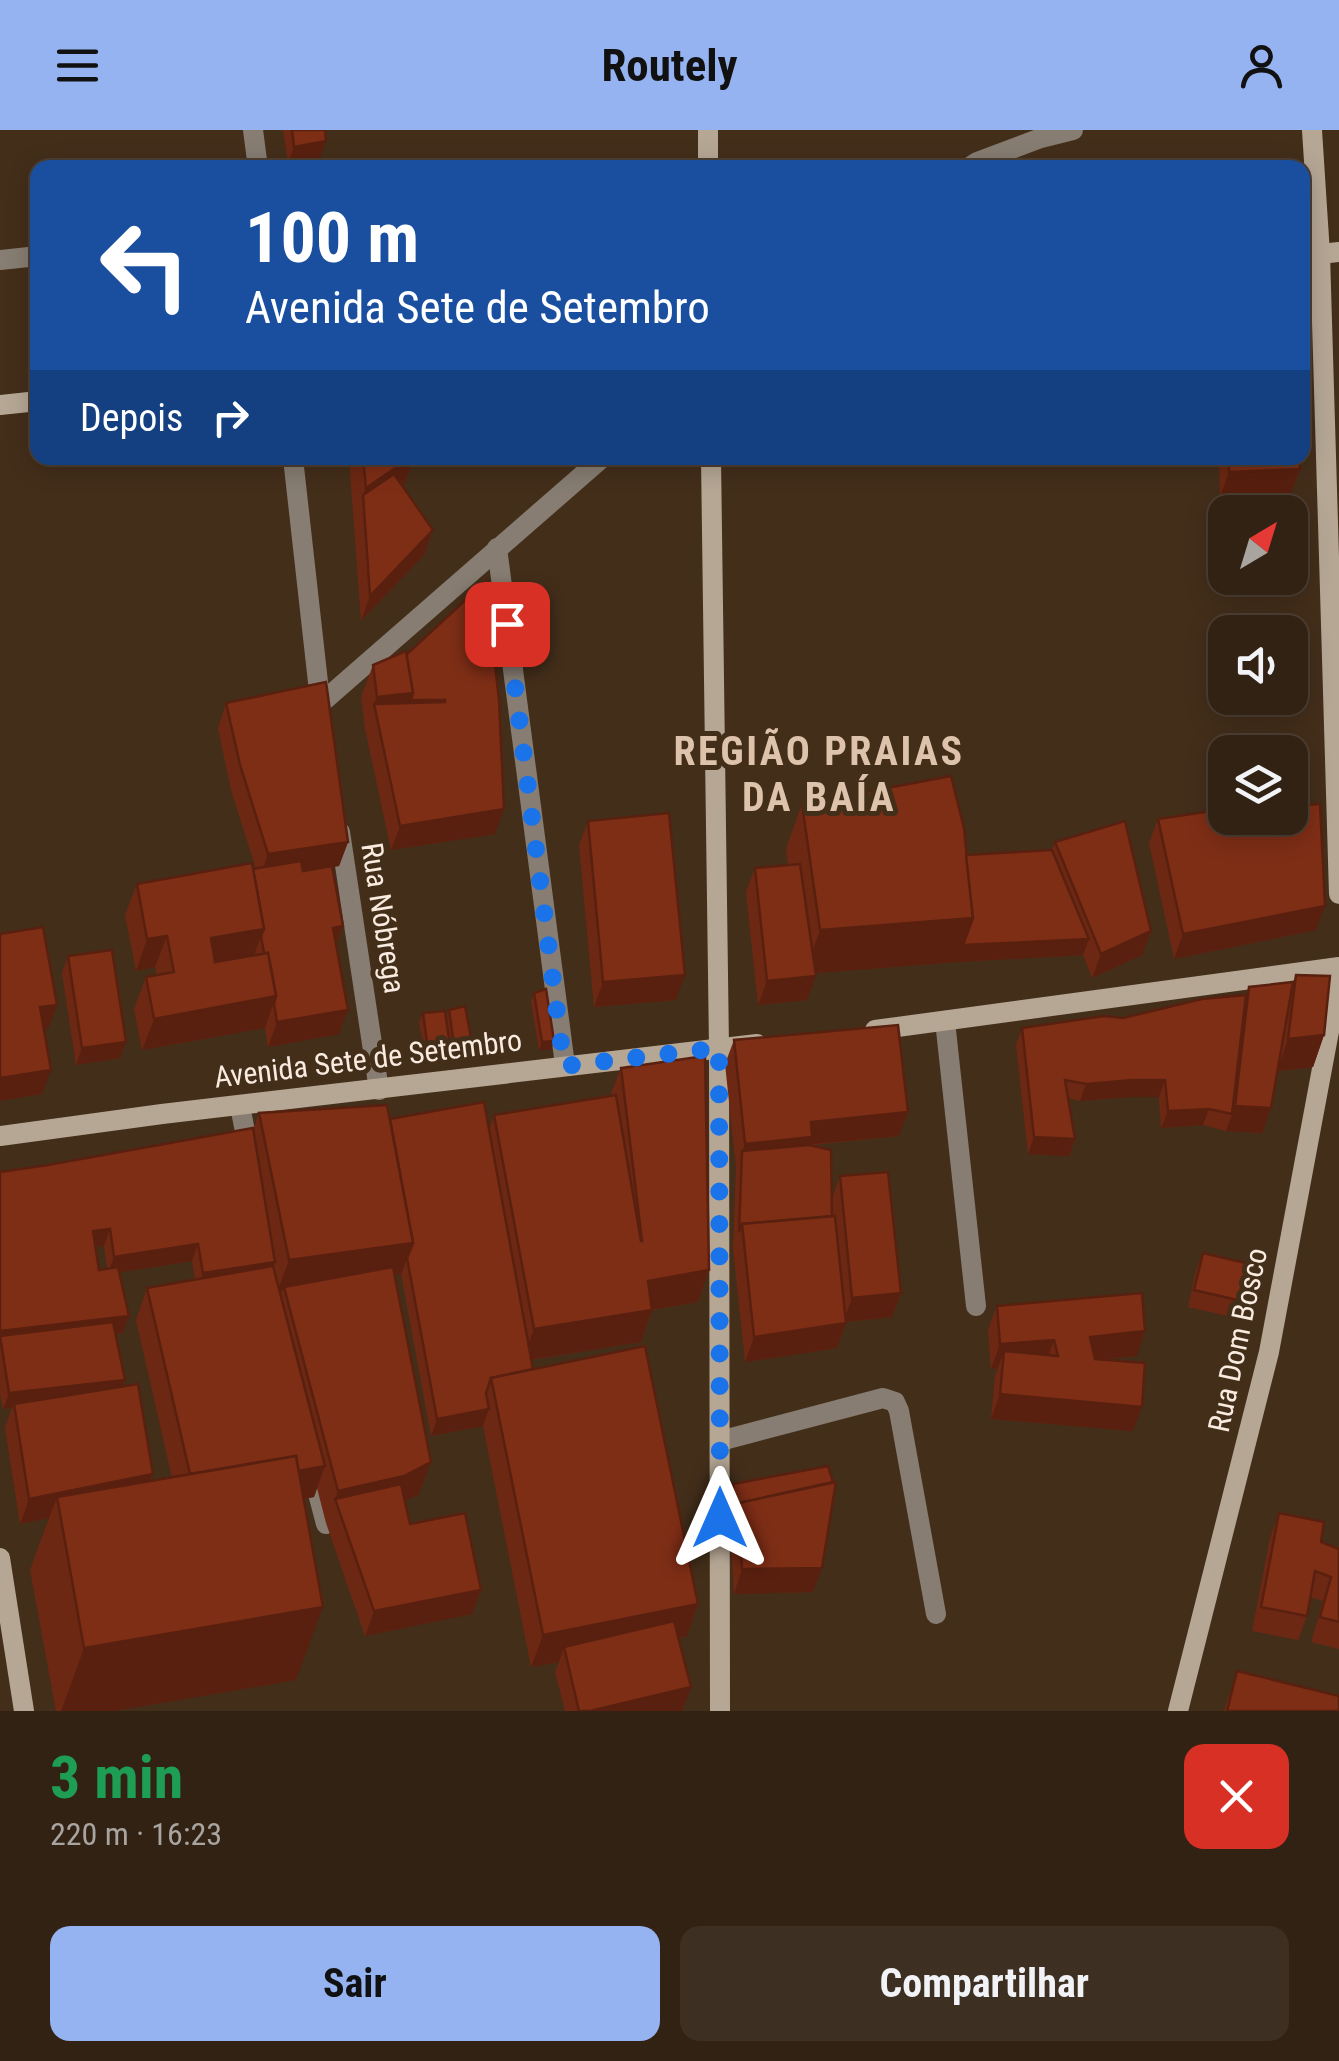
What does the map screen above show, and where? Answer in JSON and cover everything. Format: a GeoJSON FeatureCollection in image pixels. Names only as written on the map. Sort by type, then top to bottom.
{"type":"FeatureCollection","features":[{"type":"Feature","properties":{"kind":"street"},"geometry":{"type":"LineString","coordinates":[[253,130],[257,160]]}},
{"type":"Feature","properties":{"kind":"street"},"geometry":{"type":"LineString","coordinates":[[708,130],[708,160]]}},
{"type":"Feature","properties":{"kind":"street"},"geometry":{"type":"LineString","coordinates":[[982,160],[1073,130]]}},
{"type":"Feature","properties":{"kind":"street"},"geometry":{"type":"LineString","coordinates":[[1312,130],[1321,254],[1339,894]]}},
{"type":"Feature","properties":{"kind":"street"},"geometry":{"type":"LineString","coordinates":[[0,260],[30,257]]}},
{"type":"Feature","properties":{"kind":"street"},"geometry":{"type":"LineString","coordinates":[[0,405],[30,401]]}},
{"type":"Feature","properties":{"kind":"street"},"geometry":{"type":"LineString","coordinates":[[294,465],[322,713],[497,548],[594,465]]}},
{"type":"Feature","properties":{"kind":"street"},"geometry":{"type":"LineString","coordinates":[[711,465],[719,1048],[720,1711]]}},
{"type":"Feature","properties":{"kind":"street"},"geometry":{"type":"LineString","coordinates":[[497,548],[564,1066]]}},
{"type":"Feature","properties":{"kind":"street","name":"Rua Nóbrega"},"geometry":{"type":"LineString","coordinates":[[338,820],[379,1090]]}},
{"type":"Feature","properties":{"kind":"street"},"geometry":{"type":"LineString","coordinates":[[851,1032],[1339,967]]}},
{"type":"Feature","properties":{"kind":"street","name":"Rua Dom Bosco"},"geometry":{"type":"LineString","coordinates":[[1178,1711],[1270,1352],[1339,978]]}},
{"type":"Feature","properties":{"kind":"street"},"geometry":{"type":"LineString","coordinates":[[945,1021],[976,1306]]}},
{"type":"Feature","properties":{"kind":"street","name":"Avenida Sete de Setembro"},"geometry":{"type":"LineString","coordinates":[[0,1136],[775,1042]]}},
{"type":"Feature","properties":{"kind":"street"},"geometry":{"type":"LineString","coordinates":[[240,1106],[251,1164]]}},
{"type":"Feature","properties":{"kind":"street"},"geometry":{"type":"LineString","coordinates":[[720,1441],[883,1398],[896,1402],[936,1614]]}},
{"type":"Feature","properties":{"kind":"street"},"geometry":{"type":"LineString","coordinates":[[305,1444],[326,1524]]}},
{"type":"Feature","properties":{"kind":"street"},"geometry":{"type":"LineString","coordinates":[[0,1558],[24,1711]]}},
{"type":"Feature","properties":{"kind":"building"},"geometry":{"type":"Polygon","coordinates":[[[292,130],[325,130],[326,141],[294,147],[292,130]]]}},
{"type":"Feature","properties":{"kind":"building"},"geometry":{"type":"Polygon","coordinates":[[[364,465],[400,465],[366,488],[364,465]]]}},
{"type":"Feature","properties":{"kind":"building"},"geometry":{"type":"Polygon","coordinates":[[[1229,465],[1300,465],[1300,469],[1229,472],[1229,465]]]}},
{"type":"Feature","properties":{"kind":"building"},"geometry":{"type":"Polygon","coordinates":[[[394,474],[433,530],[370,596],[363,495],[394,474]]]}},
{"type":"Feature","properties":{"kind":"building"},"geometry":{"type":"Polygon","coordinates":[[[486,581],[499,700],[504,809],[400,826],[374,704],[445,702],[411,700],[406,655],[486,581]]]}},
{"type":"Feature","properties":{"kind":"building"},"geometry":{"type":"Polygon","coordinates":[[[406,651],[413,693],[377,697],[373,665],[406,651]]]}},
{"type":"Feature","properties":{"kind":"building"},"geometry":{"type":"Polygon","coordinates":[[[326,682],[348,842],[268,854],[240,765],[226,703],[326,682]]]}},
{"type":"Feature","properties":{"kind":"building"},"geometry":{"type":"Polygon","coordinates":[[[951,776],[964,828],[973,918],[820,930],[802,804],[951,776]]]}},
{"type":"Feature","properties":{"kind":"building"},"geometry":{"type":"Polygon","coordinates":[[[1320,804],[1325,906],[1183,934],[1158,819],[1208,812],[1208,835],[1308,835],[1308,805],[1320,804]]]}},
{"type":"Feature","properties":{"kind":"building"},"geometry":{"type":"Polygon","coordinates":[[[669,813],[685,975],[603,982],[588,821],[669,813]]]}},
{"type":"Feature","properties":{"kind":"building"},"geometry":{"type":"Polygon","coordinates":[[[1125,821],[1151,931],[1101,954],[1055,842],[1125,821]]]}},
{"type":"Feature","properties":{"kind":"building"},"geometry":{"type":"Polygon","coordinates":[[[1052,850],[1089,939],[963,945],[973,918],[966,855],[1052,850]]]}},
{"type":"Feature","properties":{"kind":"building"},"geometry":{"type":"Polygon","coordinates":[[[301,861],[303,871],[332,866],[343,926],[333,928],[348,1010],[277,1022],[276,996],[268,953],[264,953],[264,929],[253,869],[301,861]]]}},
{"type":"Feature","properties":{"kind":"building"},"geometry":{"type":"Polygon","coordinates":[[[252,863],[264,929],[211,938],[215,962],[268,953],[276,996],[154,1019],[146,977],[174,972],[167,936],[147,939],[137,884],[252,863]]]}},
{"type":"Feature","properties":{"kind":"building"},"geometry":{"type":"Polygon","coordinates":[[[800,864],[816,976],[767,981],[755,868],[800,864]]]}},
{"type":"Feature","properties":{"kind":"building"},"geometry":{"type":"Polygon","coordinates":[[[43,927],[57,1005],[40,1007],[51,1070],[0,1078],[0,934],[43,927]]]}},
{"type":"Feature","properties":{"kind":"building"},"geometry":{"type":"Polygon","coordinates":[[[112,950],[126,1042],[82,1048],[68,956],[112,950]]]}},
{"type":"Feature","properties":{"kind":"building"},"geometry":{"type":"Polygon","coordinates":[[[1296,975],[1330,976],[1324,1035],[1288,1039],[1296,975]]]}},
{"type":"Feature","properties":{"kind":"building"},"geometry":{"type":"Polygon","coordinates":[[[1293,982],[1271,1108],[1235,1106],[1249,987],[1293,982]]]}},
{"type":"Feature","properties":{"kind":"building"},"geometry":{"type":"Polygon","coordinates":[[[546,989],[554,1041],[542,1042],[534,993],[546,989]]]}},
{"type":"Feature","properties":{"kind":"building"},"geometry":{"type":"Polygon","coordinates":[[[1246,995],[1232,1114],[1209,1109],[1168,1111],[1165,1080],[1086,1084],[1065,1080],[1075,1139],[1034,1137],[1022,1028],[1104,1016],[1123,1018],[1202,999],[1246,995]]]}},
{"type":"Feature","properties":{"kind":"building"},"geometry":{"type":"Polygon","coordinates":[[[465,1006],[472,1043],[454,1045],[449,1010],[465,1006]]]}},
{"type":"Feature","properties":{"kind":"building"},"geometry":{"type":"Polygon","coordinates":[[[445,1011],[450,1046],[428,1049],[423,1013],[445,1011]]]}},
{"type":"Feature","properties":{"kind":"building"},"geometry":{"type":"Polygon","coordinates":[[[898,1025],[908,1112],[811,1122],[812,1137],[745,1144],[734,1040],[898,1025]]]}},
{"type":"Feature","properties":{"kind":"building"},"geometry":{"type":"Polygon","coordinates":[[[705,1056],[709,1270],[648,1281],[652,1310],[534,1329],[494,1115],[616,1095],[642,1241],[621,1068],[705,1056]]]}},
{"type":"Feature","properties":{"kind":"building"},"geometry":{"type":"Polygon","coordinates":[[[484,1102],[533,1369],[491,1378],[486,1393],[489,1409],[437,1419],[407,1258],[413,1243],[390,1119],[484,1102]]]}},
{"type":"Feature","properties":{"kind":"building"},"geometry":{"type":"Polygon","coordinates":[[[387,1105],[413,1243],[289,1260],[259,1113],[387,1105]]]}},
{"type":"Feature","properties":{"kind":"building"},"geometry":{"type":"Polygon","coordinates":[[[253,1128],[275,1262],[203,1273],[198,1244],[114,1257],[110,1229],[93,1231],[99,1270],[118,1267],[129,1316],[0,1331],[0,1172],[253,1128]]]}},
{"type":"Feature","properties":{"kind":"building"},"geometry":{"type":"Polygon","coordinates":[[[809,1145],[831,1150],[832,1216],[742,1224],[739,1232],[742,1151],[809,1145]]]}},
{"type":"Feature","properties":{"kind":"building"},"geometry":{"type":"Polygon","coordinates":[[[888,1172],[901,1293],[852,1298],[840,1176],[888,1172]]]}},
{"type":"Feature","properties":{"kind":"building"},"geometry":{"type":"Polygon","coordinates":[[[835,1216],[846,1323],[754,1337],[742,1224],[835,1216]]]}},
{"type":"Feature","properties":{"kind":"building"},"geometry":{"type":"Polygon","coordinates":[[[1203,1253],[1254,1265],[1246,1302],[1194,1290],[1203,1253]]]}},
{"type":"Feature","properties":{"kind":"building"},"geometry":{"type":"Polygon","coordinates":[[[273,1266],[325,1466],[298,1471],[296,1456],[190,1474],[147,1288],[273,1266]]]}},
{"type":"Feature","properties":{"kind":"building"},"geometry":{"type":"Polygon","coordinates":[[[393,1267],[431,1462],[404,1476],[338,1491],[284,1287],[393,1267]]]}},
{"type":"Feature","properties":{"kind":"building"},"geometry":{"type":"Polygon","coordinates":[[[1142,1293],[1145,1331],[1090,1337],[1095,1359],[1145,1363],[1142,1407],[1000,1394],[1004,1351],[1058,1356],[1054,1340],[1000,1344],[997,1306],[1142,1293]]]}},
{"type":"Feature","properties":{"kind":"building"},"geometry":{"type":"Polygon","coordinates":[[[113,1322],[125,1380],[9,1393],[0,1336],[113,1322]]]}},
{"type":"Feature","properties":{"kind":"building"},"geometry":{"type":"Polygon","coordinates":[[[645,1346],[698,1604],[543,1635],[491,1378],[645,1346]]]}},
{"type":"Feature","properties":{"kind":"building"},"geometry":{"type":"Polygon","coordinates":[[[138,1384],[153,1474],[29,1499],[14,1404],[138,1384]]]}},
{"type":"Feature","properties":{"kind":"building"},"geometry":{"type":"Polygon","coordinates":[[[296,1456],[323,1607],[84,1648],[57,1497],[296,1456]]]}},
{"type":"Feature","properties":{"kind":"building"},"geometry":{"type":"Polygon","coordinates":[[[828,1466],[833,1482],[734,1507],[733,1484],[828,1466]]]}},
{"type":"Feature","properties":{"kind":"building"},"geometry":{"type":"Polygon","coordinates":[[[836,1482],[822,1568],[742,1569],[739,1503],[836,1482]]]}},
{"type":"Feature","properties":{"kind":"building"},"geometry":{"type":"Polygon","coordinates":[[[401,1484],[410,1524],[465,1513],[481,1590],[374,1611],[335,1499],[401,1484]]]}},
{"type":"Feature","properties":{"kind":"building"},"geometry":{"type":"Polygon","coordinates":[[[1279,1513],[1324,1522],[1321,1542],[1339,1549],[1339,1622],[1320,1617],[1331,1577],[1315,1571],[1307,1616],[1261,1607],[1279,1513]]]}},
{"type":"Feature","properties":{"kind":"building"},"geometry":{"type":"Polygon","coordinates":[[[674,1621],[691,1687],[579,1711],[564,1647],[674,1621]]]}},
{"type":"Feature","properties":{"kind":"building"},"geometry":{"type":"Polygon","coordinates":[[[1237,1671],[1339,1696],[1339,1711],[1227,1711],[1237,1671]]]}},
{"type":"Feature","properties":{"kind":"district","name":"REGIÃO PRAIAS DA BAÍA"},"geometry":{"type":"Point","coordinates":[819,774]}},
{"type":"Feature","properties":{"kind":"route"},"geometry":{"type":"LineString","coordinates":[[507,624],[564,1066],[719,1048],[720,1518]]}}]}
